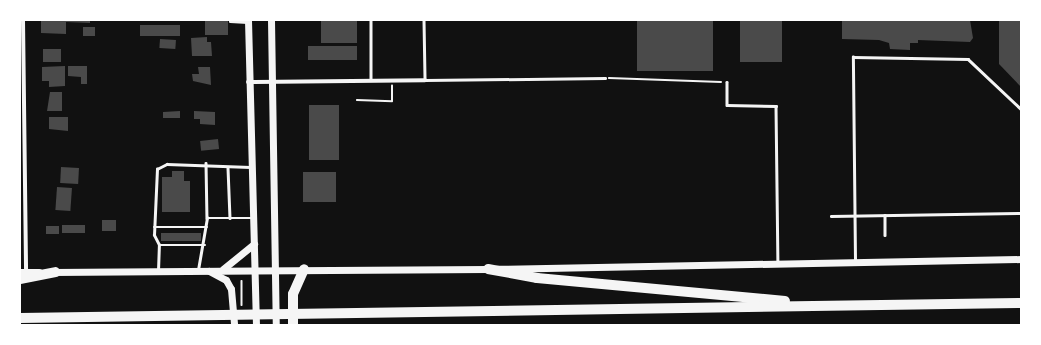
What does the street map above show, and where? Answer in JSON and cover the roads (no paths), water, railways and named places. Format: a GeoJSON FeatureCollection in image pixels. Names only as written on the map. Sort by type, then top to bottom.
{"type":"FeatureCollection","features":[{"type":"Feature","properties":{"kind":"highway"},"geometry":{"type":"LineString","coordinates":[[293,325],[293,294],[304,268]]}},
{"type":"Feature","properties":{"kind":"highway"},"geometry":{"type":"LineString","coordinates":[[488,269],[537,278],[837,305]]}},
{"type":"Feature","properties":{"kind":"highway"},"geometry":{"type":"LineString","coordinates":[[22,274],[55,272]]}},
{"type":"Feature","properties":{"kind":"highway"},"geometry":{"type":"LineString","coordinates":[[20,318],[1021,303]]}},
{"type":"Feature","properties":{"kind":"main road"},"geometry":{"type":"LineString","coordinates":[[270,20],[276,325]]}},
{"type":"Feature","properties":{"kind":"main road"},"geometry":{"type":"LineString","coordinates":[[248,21],[251,218],[256,269],[256,325]]}},
{"type":"Feature","properties":{"kind":"main road"},"geometry":{"type":"LineString","coordinates":[[219,270],[232,264],[254,244]]}},
{"type":"Feature","properties":{"kind":"main road"},"geometry":{"type":"LineString","coordinates":[[55,272],[158,272],[304,268],[488,269],[855,260],[1021,259]]}},
{"type":"Feature","properties":{"kind":"main road"},"geometry":{"type":"LineString","coordinates":[[209,271],[226,280],[231,289],[234,325]]}},
{"type":"Feature","properties":{"kind":"street"},"geometry":{"type":"LineString","coordinates":[[22,274],[23,20]]}},
{"type":"Feature","properties":{"kind":"street"},"geometry":{"type":"LineString","coordinates":[[248,82],[425,80]]}},
{"type":"Feature","properties":{"kind":"lane"},"geometry":{"type":"LineString","coordinates":[[371,20],[371,80]]}},
{"type":"Feature","properties":{"kind":"lane"},"geometry":{"type":"LineString","coordinates":[[424,20],[425,80],[605,78]]}},
{"type":"Feature","properties":{"kind":"lane"},"geometry":{"type":"LineString","coordinates":[[230,21],[248,21]]}},
{"type":"Feature","properties":{"kind":"lane"},"geometry":{"type":"LineString","coordinates":[[855,260],[853,57],[968,59],[1021,109]]}},
{"type":"Feature","properties":{"kind":"lane"},"geometry":{"type":"LineString","coordinates":[[727,82],[727,105],[776,106],[778,262]]}},
{"type":"Feature","properties":{"kind":"lane"},"geometry":{"type":"LineString","coordinates":[[158,272],[159,245],[154,227],[157,168],[167,164],[206,163],[228,168],[250,167]]}},
{"type":"Feature","properties":{"kind":"lane"},"geometry":{"type":"LineString","coordinates":[[197,271],[205,245],[207,227],[206,163]]}},
{"type":"Feature","properties":{"kind":"lane"},"geometry":{"type":"LineString","coordinates":[[228,168],[230,218]]}},
{"type":"Feature","properties":{"kind":"lane"},"geometry":{"type":"LineString","coordinates":[[831,216],[1021,213]]}},
{"type":"Feature","properties":{"kind":"lane"},"geometry":{"type":"LineString","coordinates":[[885,215],[886,235]]}},
{"type":"Feature","properties":{"kind":"lane"},"geometry":{"type":"LineString","coordinates":[[207,218],[251,218]]}},
{"type":"Feature","properties":{"kind":"lane"},"geometry":{"type":"LineString","coordinates":[[154,227],[207,227]]}},
{"type":"Feature","properties":{"kind":"lane"},"geometry":{"type":"LineString","coordinates":[[159,245],[205,245]]}}]}
